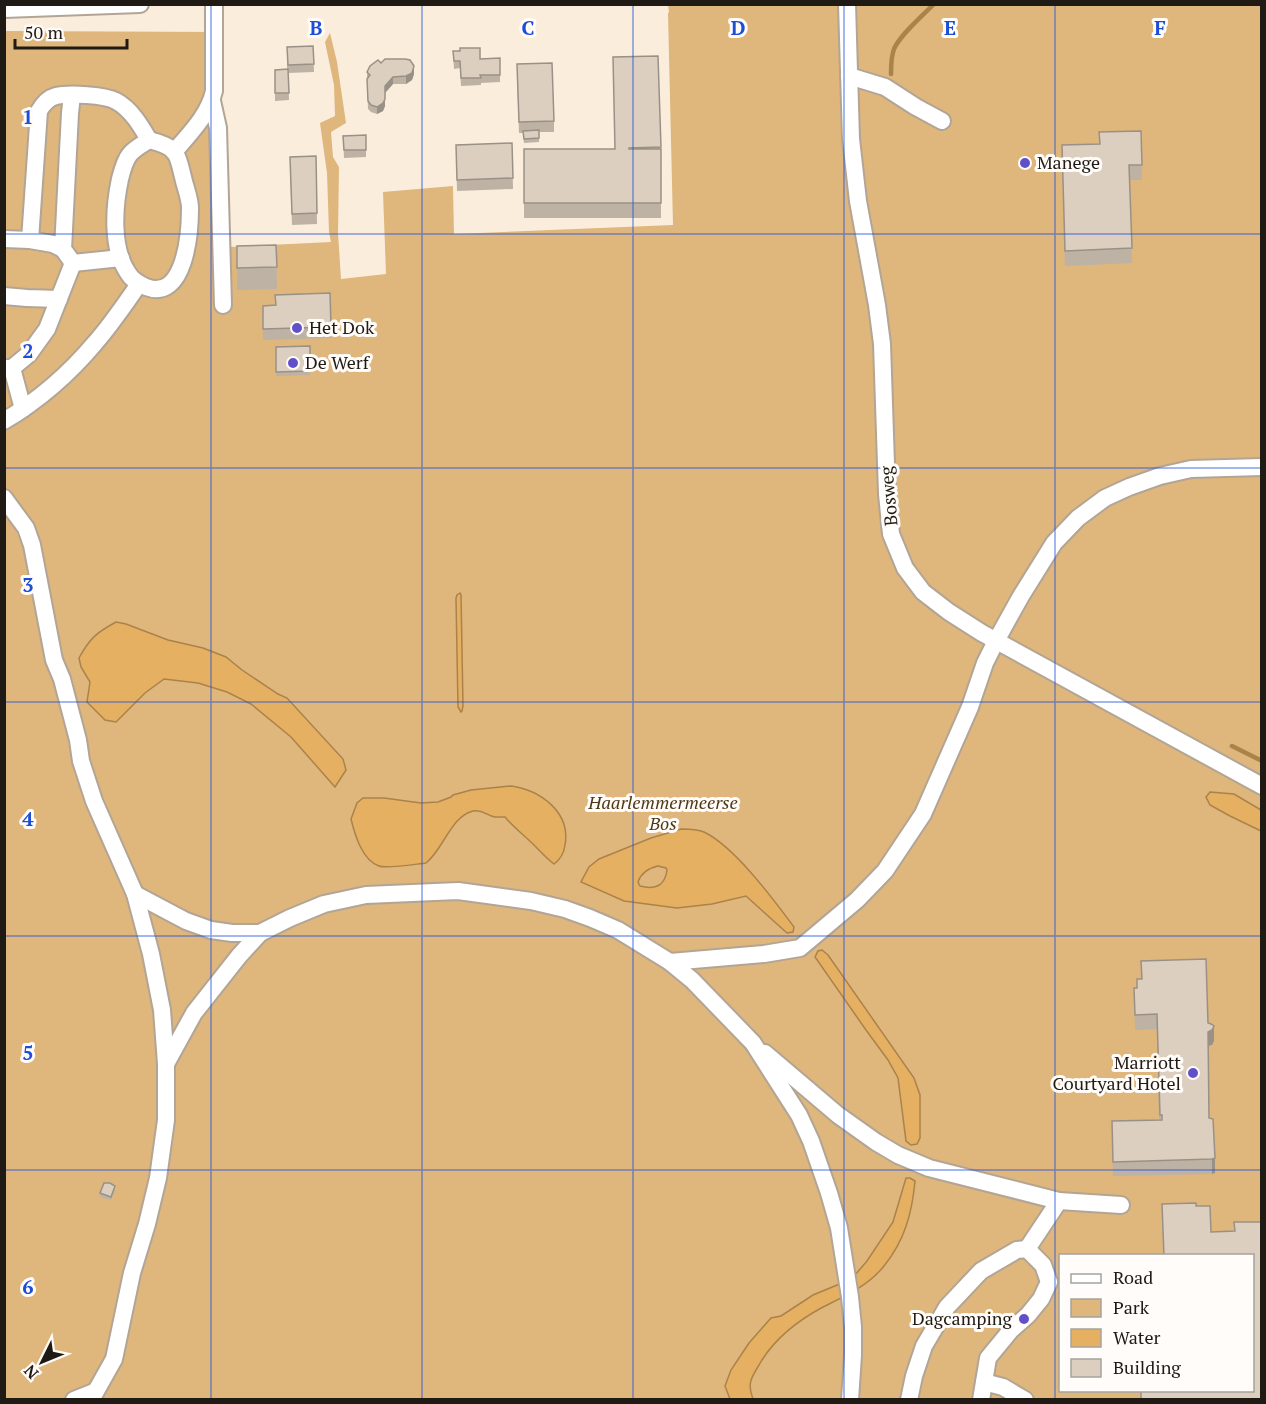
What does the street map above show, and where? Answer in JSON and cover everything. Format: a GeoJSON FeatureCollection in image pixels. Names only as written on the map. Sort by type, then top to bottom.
{"type":"FeatureCollection","features":[{"type":"Feature","properties":{"kind":"street"},"geometry":{"type":"LineString","coordinates":[[4,9],[140,4]]}},
{"type":"Feature","properties":{"kind":"street"},"geometry":{"type":"LineString","coordinates":[[174,152],[196,127],[212,101],[214,92],[214,4]]}},
{"type":"Feature","properties":{"kind":"street","name":"Bosweg"},"geometry":{"type":"LineString","coordinates":[[847,4],[851,139],[858,201],[882,344],[887,494],[891,534],[905,568],[923,592],[996,641],[1262,786]]}},
{"type":"Feature","properties":{"kind":"street"},"geometry":{"type":"LineString","coordinates":[[849,76],[885,87],[942,121]]}},
{"type":"Feature","properties":{"kind":"street"},"geometry":{"type":"LineString","coordinates":[[63,249],[72,95]]}},
{"type":"Feature","properties":{"kind":"street"},"geometry":{"type":"LineString","coordinates":[[30,240],[39,111],[42,105],[48,99],[57,96],[105,97],[117,102],[131,113],[149,140],[158,142],[174,152],[181,167],[190,206],[188,244],[183,265],[167,287],[153,289],[139,284],[128,274],[121,258],[116,236],[116,200],[123,168],[130,154],[149,140]]}},
{"type":"Feature","properties":{"kind":"street"},"geometry":{"type":"LineString","coordinates":[[212,101],[218,128],[224,305]]}},
{"type":"Feature","properties":{"kind":"street"},"geometry":{"type":"LineString","coordinates":[[4,239],[54,244],[63,249],[73,263]]}},
{"type":"Feature","properties":{"kind":"street"},"geometry":{"type":"LineString","coordinates":[[73,263],[121,258]]}},
{"type":"Feature","properties":{"kind":"street"},"geometry":{"type":"LineString","coordinates":[[23,409],[8,368],[30,354],[47,329],[73,263]]}},
{"type":"Feature","properties":{"kind":"street"},"geometry":{"type":"LineString","coordinates":[[4,421],[56,385],[95,343],[139,284]]}},
{"type":"Feature","properties":{"kind":"street"},"geometry":{"type":"LineString","coordinates":[[4,296],[59,299]]}},
{"type":"Feature","properties":{"kind":"street"},"geometry":{"type":"LineString","coordinates":[[670,962],[764,954],[800,948],[857,900],[885,871],[923,814],[996,641],[1054,543],[1078,518],[1105,498],[1160,476],[1191,469],[1262,467]]}},
{"type":"Feature","properties":{"kind":"street"},"geometry":{"type":"LineString","coordinates":[[4,498],[26,528],[32,544],[52,650],[78,740],[83,769],[94,801],[135,894],[151,954],[162,1010],[166,1064],[166,1120],[158,1178],[132,1273],[114,1359],[93,1396],[74,1400]]}},
{"type":"Feature","properties":{"kind":"street"},"geometry":{"type":"LineString","coordinates":[[166,1064],[194,1013],[218,981],[260,933],[290,918],[324,904],[366,895],[458,891],[531,901],[565,909],[618,930],[670,962],[693,980],[753,1043],[838,1115],[876,1143],[898,1155],[929,1168],[1059,1201],[1121,1205]]}},
{"type":"Feature","properties":{"kind":"street"},"geometry":{"type":"LineString","coordinates":[[135,894],[186,921],[211,930],[260,933]]}},
{"type":"Feature","properties":{"kind":"street"},"geometry":{"type":"LineString","coordinates":[[753,1043],[799,1115],[812,1142],[839,1228],[853,1327],[850,1400]]}},
{"type":"Feature","properties":{"kind":"street"},"geometry":{"type":"LineString","coordinates":[[1027,1249],[1059,1201]]}},
{"type":"Feature","properties":{"kind":"street"},"geometry":{"type":"LineString","coordinates":[[909,1400],[924,1346],[947,1307],[981,1270],[1017,1250],[1027,1249],[1043,1264],[1049,1282],[1041,1299],[1028,1316],[1011,1330],[988,1358],[981,1400]]}},
{"type":"Feature","properties":{"kind":"street"},"geometry":{"type":"LineString","coordinates":[[984,1382],[1004,1387],[1025,1400]]}},
{"type":"Feature","properties":{"kind":"green space","name":"Haarlemmermeerse Bos"},"geometry":{"type":"Polygon","coordinates":[[[668,5],[1261,5],[1261,1399],[5,1399],[5,31],[218,32],[228,247],[331,242],[327,173],[320,123],[335,116],[334,85],[325,42],[330,33],[337,62],[346,123],[331,132],[333,157],[339,167],[338,233],[341,279],[386,274],[383,192],[453,186],[454,234],[673,225],[668,5]]]}},
{"type":"Feature","properties":{"kind":"water"},"geometry":{"type":"Polygon","coordinates":[[[460,593],[463,706],[461,712],[458,707],[456,598],[460,593]]]}},
{"type":"Feature","properties":{"kind":"water"},"geometry":{"type":"Polygon","coordinates":[[[116,622],[226,657],[242,670],[287,698],[343,759],[346,770],[335,787],[291,737],[251,704],[227,692],[198,683],[164,679],[145,693],[116,722],[105,720],[87,702],[90,682],[81,667],[79,658],[94,637],[116,622]]]}},
{"type":"Feature","properties":{"kind":"water"},"geometry":{"type":"Polygon","coordinates":[[[511,786],[533,792],[542,798],[558,813],[563,822],[566,833],[564,851],[554,864],[505,817],[495,817],[473,811],[459,819],[426,863],[383,867],[373,863],[364,853],[351,819],[357,803],[363,798],[384,798],[421,803],[438,802],[471,790],[511,786]]]}},
{"type":"Feature","properties":{"kind":"water"},"geometry":{"type":"Polygon","coordinates":[[[1210,792],[1234,794],[1261,810],[1261,831],[1210,805],[1206,797],[1210,792]]]}},
{"type":"Feature","properties":{"kind":"water"},"geometry":{"type":"Polygon","coordinates":[[[687,829],[704,832],[716,839],[741,861],[794,927],[793,932],[787,933],[746,896],[712,904],[677,908],[624,901],[581,882],[589,867],[599,859],[651,838],[687,829]],[[658,866],[646,871],[638,882],[640,886],[658,886],[664,880],[666,868],[658,866]]]}},
{"type":"Feature","properties":{"kind":"water"},"geometry":{"type":"Polygon","coordinates":[[[822,950],[828,955],[914,1078],[920,1095],[920,1138],[917,1144],[911,1145],[906,1141],[898,1078],[888,1060],[815,957],[818,951],[822,950]]]}},
{"type":"Feature","properties":{"kind":"water"},"geometry":{"type":"Polygon","coordinates":[[[906,1178],[915,1181],[912,1204],[902,1236],[884,1266],[863,1285],[804,1318],[771,1347],[752,1378],[750,1389],[753,1399],[730,1399],[725,1386],[731,1370],[749,1343],[771,1318],[781,1316],[813,1295],[842,1283],[855,1275],[867,1261],[893,1222],[906,1178]]]}},
{"type":"Feature","properties":{"kind":"building"},"geometry":{"type":"Polygon","coordinates":[[[313,46],[314,64],[288,65],[287,47],[313,46]]]}},
{"type":"Feature","properties":{"kind":"building"},"geometry":{"type":"Polygon","coordinates":[[[460,48],[480,48],[480,59],[500,58],[500,75],[461,78],[460,61],[454,61],[453,51],[460,51],[460,48]]]}},
{"type":"Feature","properties":{"kind":"building"},"geometry":{"type":"Polygon","coordinates":[[[658,56],[661,147],[629,149],[661,149],[661,203],[524,203],[524,149],[615,149],[613,57],[658,56]]]}},
{"type":"Feature","properties":{"kind":"building"},"geometry":{"type":"Polygon","coordinates":[[[385,59],[410,60],[414,66],[412,73],[393,77],[385,86],[383,103],[377,107],[368,101],[367,79],[370,75],[367,72],[370,66],[378,60],[381,63],[385,59]]]}},
{"type":"Feature","properties":{"kind":"building"},"geometry":{"type":"Polygon","coordinates":[[[552,63],[554,121],[519,122],[517,64],[552,63]]]}},
{"type":"Feature","properties":{"kind":"building"},"geometry":{"type":"Polygon","coordinates":[[[288,69],[289,93],[275,93],[275,70],[288,69]]]}},
{"type":"Feature","properties":{"kind":"building"},"geometry":{"type":"Polygon","coordinates":[[[539,130],[539,138],[524,139],[523,131],[539,130]]]}},
{"type":"Feature","properties":{"kind":"building"},"geometry":{"type":"Polygon","coordinates":[[[1141,131],[1142,165],[1129,165],[1132,248],[1065,251],[1062,145],[1100,144],[1099,132],[1141,131]]]}},
{"type":"Feature","properties":{"kind":"building"},"geometry":{"type":"Polygon","coordinates":[[[366,135],[366,150],[344,150],[343,136],[366,135]]]}},
{"type":"Feature","properties":{"kind":"building"},"geometry":{"type":"Polygon","coordinates":[[[512,143],[513,178],[457,180],[456,145],[512,143]]]}},
{"type":"Feature","properties":{"kind":"building"},"geometry":{"type":"Polygon","coordinates":[[[316,156],[317,213],[292,214],[290,157],[316,156]]]}},
{"type":"Feature","properties":{"kind":"building"},"geometry":{"type":"Polygon","coordinates":[[[276,245],[277,267],[237,268],[237,246],[276,245]]]}},
{"type":"Feature","properties":{"kind":"building","name":"Het Dok"},"geometry":{"type":"Polygon","coordinates":[[[330,293],[331,327],[263,329],[263,306],[276,305],[275,295],[330,293]]]}},
{"type":"Feature","properties":{"kind":"building","name":"De Werf"},"geometry":{"type":"Polygon","coordinates":[[[310,346],[310,371],[276,372],[276,347],[310,346]]]}},
{"type":"Feature","properties":{"kind":"building"},"geometry":{"type":"Polygon","coordinates":[[[1206,959],[1208,1023],[1214,1026],[1208,1032],[1209,1118],[1213,1119],[1215,1158],[1113,1162],[1112,1121],[1162,1120],[1157,1014],[1135,1015],[1134,988],[1137,988],[1137,979],[1142,979],[1141,961],[1206,959]]]}},
{"type":"Feature","properties":{"kind":"building"},"geometry":{"type":"Polygon","coordinates":[[[104,1183],[115,1186],[111,1197],[100,1193],[104,1183]]]}},
{"type":"Feature","properties":{"kind":"building"},"geometry":{"type":"Polygon","coordinates":[[[1196,1203],[1196,1206],[1210,1206],[1211,1232],[1235,1231],[1234,1222],[1262,1222],[1262,1400],[1141,1400],[1141,1392],[1254,1392],[1254,1254],[1164,1254],[1162,1204],[1196,1203]]]}},
{"type":"Feature","properties":{"kind":"waterway"},"geometry":{"type":"LineString","coordinates":[[891,74],[892,55],[897,43],[934,4]]}},
{"type":"Feature","properties":{"kind":"waterway"},"geometry":{"type":"LineString","coordinates":[[1232,746],[1262,761]]}},
{"type":"Feature","properties":{"kind":"place","name":"Manege"},"geometry":{"type":"Point","coordinates":[1025,163]}},
{"type":"Feature","properties":{"kind":"place","name":"Het Dok"},"geometry":{"type":"Point","coordinates":[297,328]}},
{"type":"Feature","properties":{"kind":"place","name":"De Werf"},"geometry":{"type":"Point","coordinates":[293,363]}},
{"type":"Feature","properties":{"kind":"place","name":"Marriott Courtyard Hotel"},"geometry":{"type":"Point","coordinates":[1193,1073]}},
{"type":"Feature","properties":{"kind":"place","name":"Dagcamping"},"geometry":{"type":"Point","coordinates":[1024,1319]}}]}
